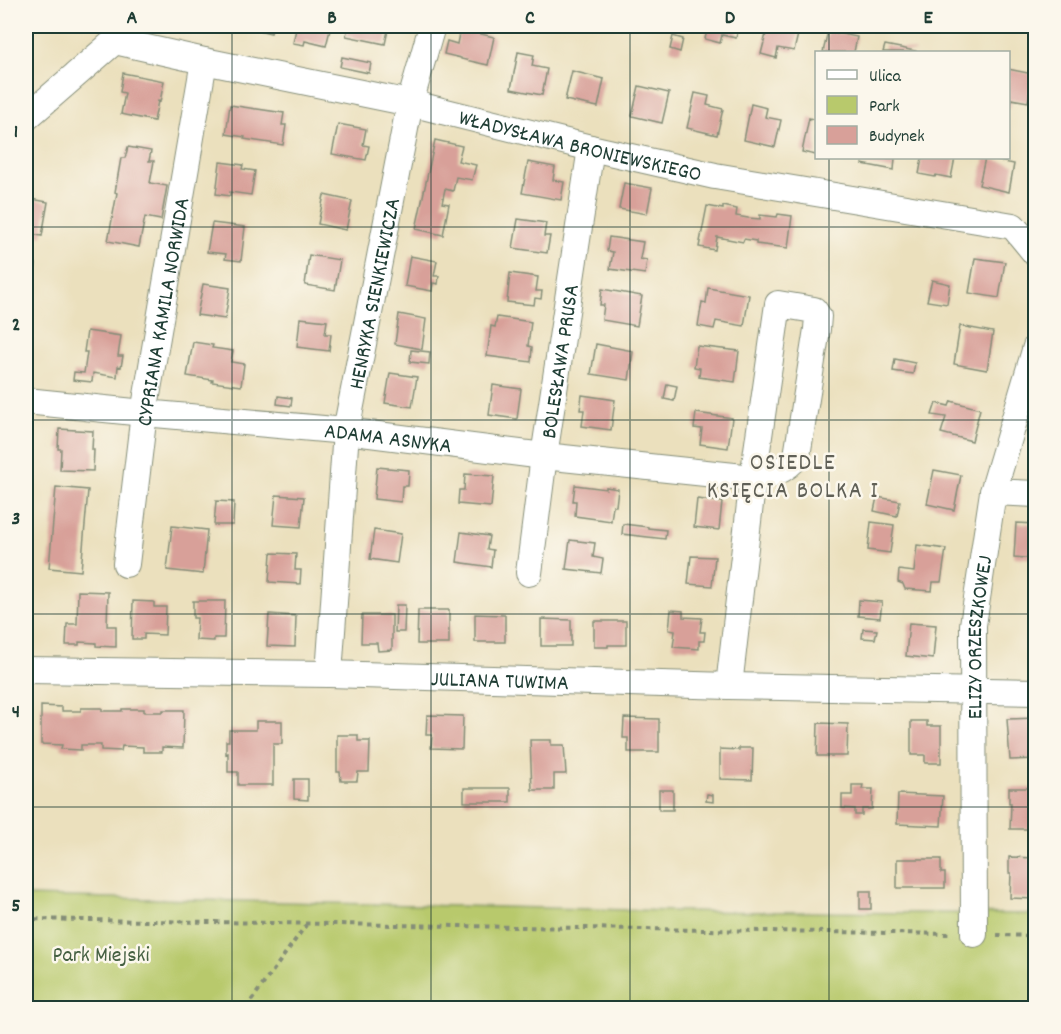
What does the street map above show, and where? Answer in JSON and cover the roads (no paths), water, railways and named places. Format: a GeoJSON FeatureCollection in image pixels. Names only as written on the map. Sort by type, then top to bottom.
{"type":"FeatureCollection","features":[{"type":"Feature","properties":{"kind":"street","name":"HENRYKA SIENKIEWICZA"},"geometry":{"type":"LineString","coordinates":[[329,674],[346,431],[410,103],[432,26]]}},
{"type":"Feature","properties":{"kind":"street","name":"WŁADYSŁAWA BRONIEWSKIEGO"},"geometry":{"type":"LineString","coordinates":[[124,33],[204,61],[410,103],[716,176],[1013,226],[1035,254]]}},
{"type":"Feature","properties":{"kind":"street"},"geometry":{"type":"LineString","coordinates":[[26,118],[124,33]]}},
{"type":"Feature","properties":{"kind":"street","name":"CYPRIANA KAMILA NORWIDA"},"geometry":{"type":"LineString","coordinates":[[126,564],[144,413],[204,61]]}},
{"type":"Feature","properties":{"kind":"street","name":"BOLESŁAWA PRUSA"},"geometry":{"type":"LineString","coordinates":[[529,573],[544,456],[591,148]]}},
{"type":"Feature","properties":{"kind":"street"},"geometry":{"type":"LineString","coordinates":[[729,686],[753,478],[778,304],[814,310],[818,316],[817,329],[797,456],[791,464],[768,476],[753,478]]}},
{"type":"Feature","properties":{"kind":"street","name":"ELIZY ORZESZKOWEJ"},"geometry":{"type":"LineString","coordinates":[[974,934],[973,626],[993,492],[1035,348]]}},
{"type":"Feature","properties":{"kind":"street","name":"ADAMA ASNYKA"},"geometry":{"type":"LineString","coordinates":[[26,401],[346,431],[544,456],[753,478]]}},
{"type":"Feature","properties":{"kind":"street"},"geometry":{"type":"LineString","coordinates":[[993,492],[1035,495]]}},
{"type":"Feature","properties":{"kind":"street","name":"JULIANA TUWIMA"},"geometry":{"type":"LineString","coordinates":[[26,670],[329,674],[729,686],[1035,692]]}},
{"type":"Feature","properties":{"kind":"district","name":"OSIEDLE KSIĘCIA BOLKA I"},"geometry":{"type":"Point","coordinates":[793,475]}},
{"type":"Feature","properties":{"kind":"park label","name":"Park Miejski"},"geometry":{"type":"Point","coordinates":[101,953]}}]}
